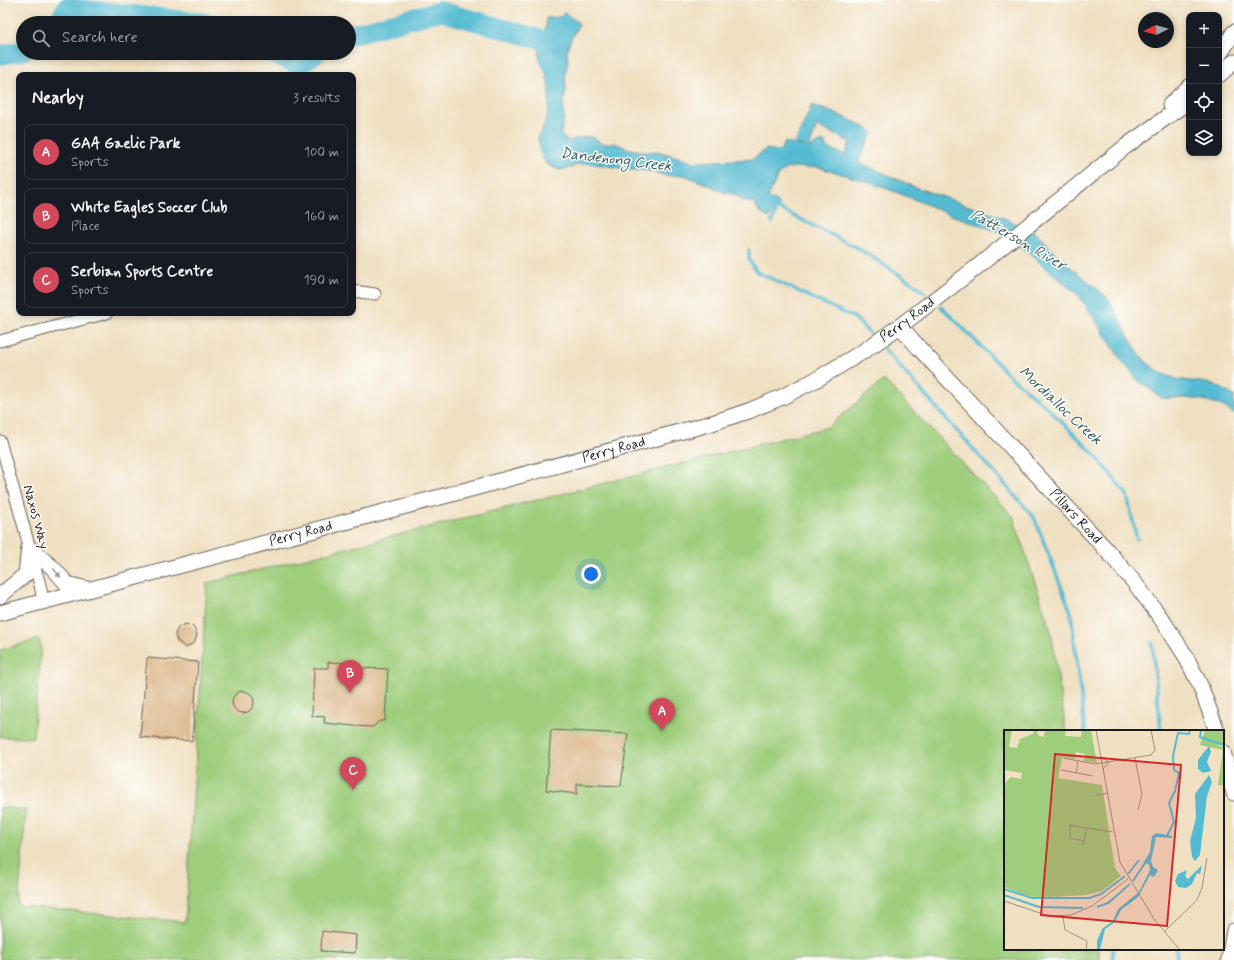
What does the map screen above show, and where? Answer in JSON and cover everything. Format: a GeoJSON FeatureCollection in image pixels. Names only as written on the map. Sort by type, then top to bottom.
{"type":"FeatureCollection","features":[{"type":"Feature","properties":{"kind":"main road"},"geometry":{"type":"LineString","coordinates":[[1222,50],[1234,32]]}},
{"type":"Feature","properties":{"kind":"main road"},"geometry":{"type":"LineString","coordinates":[[1222,56],[1234,45]]}},
{"type":"Feature","properties":{"kind":"main road"},"geometry":{"type":"LineString","coordinates":[[1222,72],[1234,62]]}},
{"type":"Feature","properties":{"kind":"main road","name":"Perry Road"},"geometry":{"type":"LineString","coordinates":[[1151,127],[1186,90]]}},
{"type":"Feature","properties":{"kind":"main road","name":"Perry Road"},"geometry":{"type":"LineString","coordinates":[[0,613],[478,487],[712,423],[782,397],[819,378],[900,326],[1151,127],[1186,103]]}},
{"type":"Feature","properties":{"kind":"main road","name":"Pillars Road"},"geometry":{"type":"LineString","coordinates":[[900,326],[924,354],[1104,547],[1134,582],[1163,621],[1185,655],[1200,686],[1217,730]]}},
{"type":"Feature","properties":{"kind":"main road"},"geometry":{"type":"LineString","coordinates":[[29,548],[54,568],[67,584],[89,589]]}},
{"type":"Feature","properties":{"kind":"main road"},"geometry":{"type":"LineString","coordinates":[[0,596],[26,574],[29,548]]}},
{"type":"Feature","properties":{"kind":"main road"},"geometry":{"type":"LineString","coordinates":[[1224,756],[1234,793]]}},
{"type":"Feature","properties":{"kind":"main road"},"geometry":{"type":"LineString","coordinates":[[1229,960],[1234,931]]}},
{"type":"Feature","properties":{"kind":"street"},"geometry":{"type":"LineString","coordinates":[[356,291],[375,294]]}},
{"type":"Feature","properties":{"kind":"street"},"geometry":{"type":"LineString","coordinates":[[0,341],[96,316]]}},
{"type":"Feature","properties":{"kind":"street","name":"Naxos Way"},"geometry":{"type":"LineString","coordinates":[[0,441],[40,585],[42,601]]}},
{"type":"Feature","properties":{"kind":"green space"},"geometry":{"type":"Polygon","coordinates":[[[884,380],[1013,516],[1051,631],[1066,730],[1004,730],[1004,950],[1098,950],[1100,960],[0,960],[0,807],[26,810],[18,906],[185,922],[207,583],[828,427],[884,380]]]}},
{"type":"Feature","properties":{"kind":"green space"},"geometry":{"type":"Polygon","coordinates":[[[39,639],[41,648],[33,738],[0,737],[0,650],[39,639]]]}},
{"type":"Feature","properties":{"kind":"water","name":"Patterson River"},"geometry":{"type":"Polygon","coordinates":[[[565,13],[579,23],[567,48],[568,62],[565,74],[566,90],[563,105],[564,120],[561,136],[568,141],[591,136],[603,144],[614,143],[645,152],[657,151],[695,162],[753,159],[766,149],[780,151],[785,142],[805,147],[795,143],[812,105],[844,117],[873,132],[858,162],[915,187],[1004,218],[1035,232],[1062,260],[1107,297],[1129,338],[1144,360],[1160,373],[1177,379],[1214,384],[1234,396],[1234,415],[1221,405],[1211,402],[1180,398],[1163,399],[1139,381],[1124,364],[1080,297],[1021,246],[999,232],[951,215],[869,182],[817,167],[788,168],[778,175],[768,197],[780,204],[769,218],[759,212],[755,203],[744,201],[734,194],[723,192],[684,175],[666,176],[651,171],[632,170],[589,163],[559,170],[546,164],[540,152],[538,136],[545,123],[547,115],[549,91],[546,73],[539,54],[546,18],[560,17],[565,13]],[[817,126],[809,148],[822,141],[826,143],[824,146],[845,155],[850,142],[817,126]]]}},
{"type":"Feature","properties":{"kind":"building"},"geometry":{"type":"Polygon","coordinates":[[[185,624],[192,626],[197,635],[195,642],[186,648],[177,641],[175,634],[178,628],[185,624]]]}},
{"type":"Feature","properties":{"kind":"building"},"geometry":{"type":"Polygon","coordinates":[[[147,658],[198,662],[192,741],[140,737],[147,658]]]}},
{"type":"Feature","properties":{"kind":"building"},"geometry":{"type":"Polygon","coordinates":[[[328,662],[360,664],[360,668],[388,669],[385,721],[379,721],[373,727],[354,726],[324,723],[325,717],[312,716],[314,668],[328,668],[328,662]]]}},
{"type":"Feature","properties":{"kind":"building"},"geometry":{"type":"Polygon","coordinates":[[[243,691],[251,694],[254,702],[251,710],[243,713],[235,710],[232,702],[235,694],[243,691]]]}},
{"type":"Feature","properties":{"kind":"building"},"geometry":{"type":"Polygon","coordinates":[[[551,730],[628,734],[621,786],[577,784],[577,794],[546,790],[551,730]]]}},
{"type":"Feature","properties":{"kind":"building"},"geometry":{"type":"Polygon","coordinates":[[[322,931],[356,935],[355,953],[321,951],[322,931]]]}},
{"type":"Feature","properties":{"kind":"waterway","name":"Dandenong Creek"},"geometry":{"type":"LineString","coordinates":[[62,16],[66,8],[141,16]]}},
{"type":"Feature","properties":{"kind":"waterway","name":"Dandenong Creek"},"geometry":{"type":"LineString","coordinates":[[356,33],[440,11],[550,42],[551,62]]}},
{"type":"Feature","properties":{"kind":"waterway","name":"Dandenong Creek"},"geometry":{"type":"LineString","coordinates":[[0,55],[16,52]]}},
{"type":"Feature","properties":{"kind":"waterway","name":"Dandenong Creek"},"geometry":{"type":"LineString","coordinates":[[287,60],[298,65],[306,60]]}},
{"type":"Feature","properties":{"kind":"waterway","name":"Mordialloc Creek"},"geometry":{"type":"LineString","coordinates":[[774,206],[858,248],[917,286],[925,293]]}},
{"type":"Feature","properties":{"kind":"waterway"},"geometry":{"type":"LineString","coordinates":[[772,222],[777,209]]}},
{"type":"Feature","properties":{"kind":"waterway"},"geometry":{"type":"LineString","coordinates":[[749,250],[749,260],[757,272],[855,318],[870,334]]}},
{"type":"Feature","properties":{"kind":"waterway","name":"Mordialloc Creek"},"geometry":{"type":"LineString","coordinates":[[941,307],[1010,376],[1051,411],[1097,457],[1127,495],[1137,539]]}},
{"type":"Feature","properties":{"kind":"waterway"},"geometry":{"type":"LineString","coordinates":[[884,349],[1034,517],[1071,612],[1085,730]]}},
{"type":"Feature","properties":{"kind":"waterway","name":"Mordialloc Creek"},"geometry":{"type":"LineString","coordinates":[[1152,643],[1161,730]]}},
{"type":"Feature","properties":{"kind":"waterway"},"geometry":{"type":"LineString","coordinates":[[1112,950],[1113,960]]}},
{"type":"Feature","properties":{"kind":"waterway","name":"Mordialloc Creek"},"geometry":{"type":"LineString","coordinates":[[1176,950],[1177,960]]}},
{"type":"Feature","properties":{"kind":"place","name":"White Eagles Soccer Club"},"geometry":{"type":"Point","coordinates":[350,693]}},
{"type":"Feature","properties":{"kind":"place","name":"GAA Gaelic Park"},"geometry":{"type":"Point","coordinates":[662,731]}},
{"type":"Feature","properties":{"kind":"place","name":"Serbian Sports Centre"},"geometry":{"type":"Point","coordinates":[353,790]}}]}
